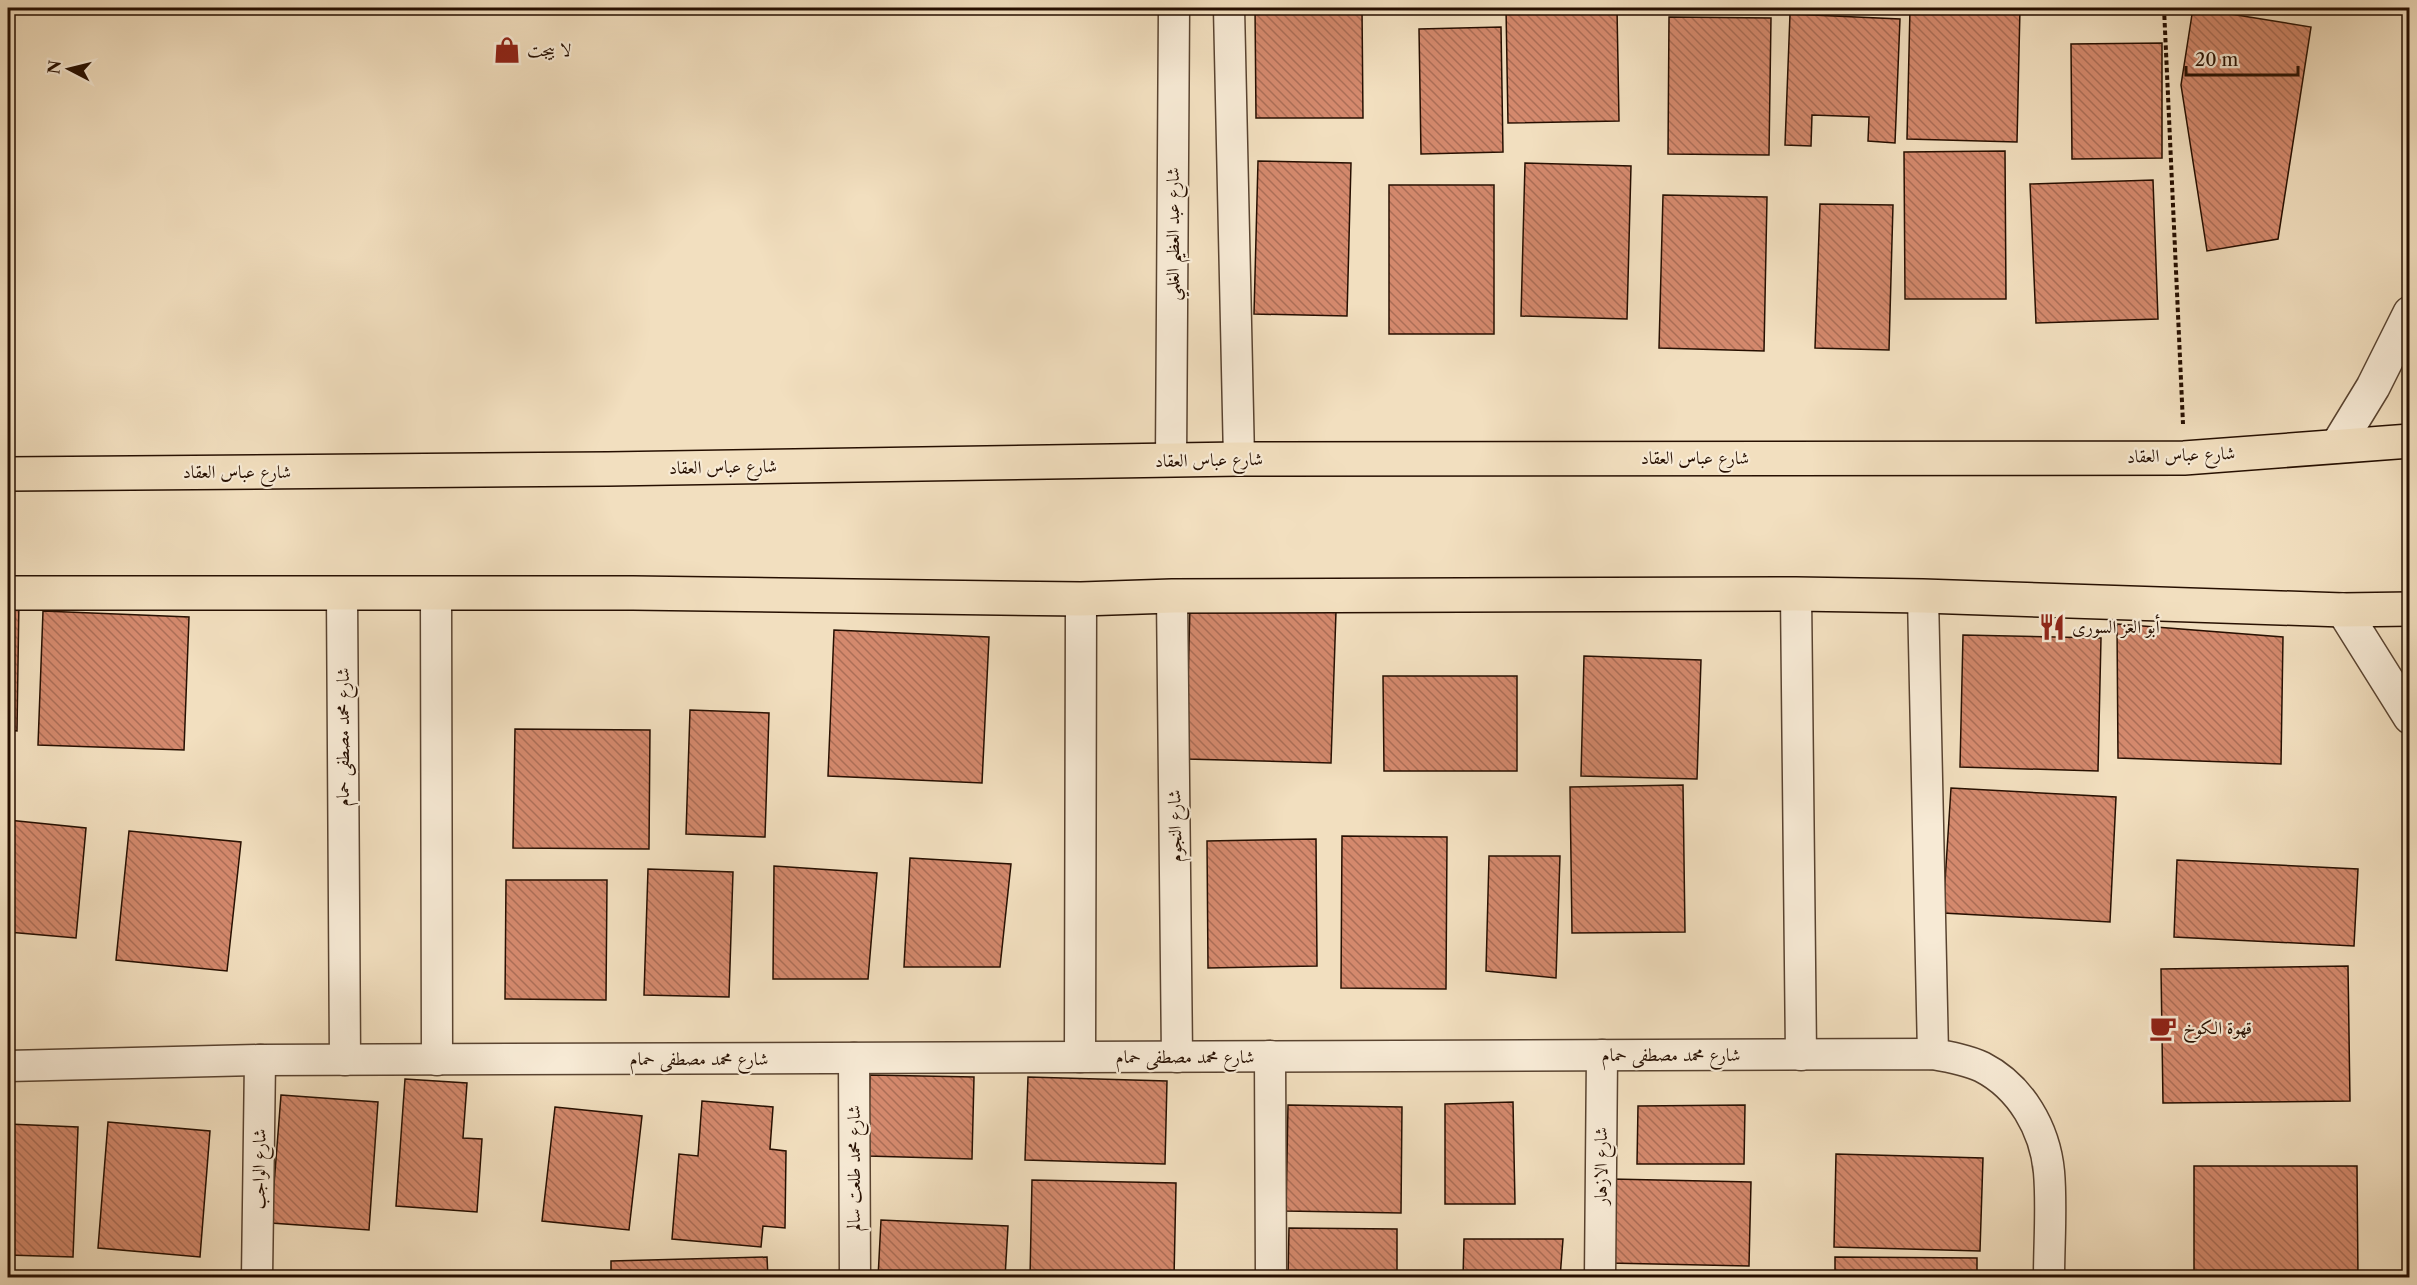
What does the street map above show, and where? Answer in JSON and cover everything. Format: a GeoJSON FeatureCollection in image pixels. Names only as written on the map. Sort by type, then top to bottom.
{"type":"FeatureCollection","features":[{"type":"Feature","properties":{"kind":"main road","name":"شارع عباس العقاد"},"geometry":{"type":"LineString","coordinates":[[8,474],[608,469],[1239,459],[2184,458],[2409,441]]}},
{"type":"Feature","properties":{"kind":"main road"},"geometry":{"type":"LineString","coordinates":[[8,594],[633,593],[1082,599],[1173,596],[1796,594],[2343,610],[2409,609]]}},
{"type":"Feature","properties":{"kind":"street","name":"شارع عبد العظيم الغلمي"},"geometry":{"type":"LineString","coordinates":[[1171,460],[1174,8]]}},
{"type":"Feature","properties":{"kind":"street"},"geometry":{"type":"LineString","coordinates":[[1229,8],[1239,459]]}},
{"type":"Feature","properties":{"kind":"street"},"geometry":{"type":"LineString","coordinates":[[2337,446],[2373,387],[2409,313]]}},
{"type":"Feature","properties":{"kind":"street"},"geometry":{"type":"LineString","coordinates":[[436,593],[437,1060]]}},
{"type":"Feature","properties":{"kind":"street","name":"شارع محمد مصطفى حمام"},"geometry":{"type":"LineString","coordinates":[[342,594],[345,1060]]}},
{"type":"Feature","properties":{"kind":"street"},"geometry":{"type":"LineString","coordinates":[[1796,594],[1801,1054]]}},
{"type":"Feature","properties":{"kind":"street","name":"شارع النجوم"},"geometry":{"type":"LineString","coordinates":[[1173,596],[1177,1057]]}},
{"type":"Feature","properties":{"kind":"street"},"geometry":{"type":"LineString","coordinates":[[1923,596],[1934,1054]]}},
{"type":"Feature","properties":{"kind":"street"},"geometry":{"type":"LineString","coordinates":[[1080,1058],[1082,599]]}},
{"type":"Feature","properties":{"kind":"street"},"geometry":{"type":"LineString","coordinates":[[2343,610],[2409,717]]}},
{"type":"Feature","properties":{"kind":"street","name":"شارع محمد مصطفى حمام"},"geometry":{"type":"LineString","coordinates":[[8,1066],[260,1060],[1934,1054],[1959,1059],[1982,1068],[2004,1082],[2022,1100],[2035,1121],[2044,1145],[2049,1171],[2049,1278]]}},
{"type":"Feature","properties":{"kind":"street","name":"شارع الازهار"},"geometry":{"type":"LineString","coordinates":[[1600,1278],[1602,1055]]}},
{"type":"Feature","properties":{"kind":"street"},"geometry":{"type":"LineString","coordinates":[[1270,1056],[1271,1278]]}},
{"type":"Feature","properties":{"kind":"street","name":"شارع محمد طلعت سالم"},"geometry":{"type":"LineString","coordinates":[[854,1058],[855,1278]]}},
{"type":"Feature","properties":{"kind":"street","name":"شارع الواجب"},"geometry":{"type":"LineString","coordinates":[[257,1278],[260,1060]]}},
{"type":"Feature","properties":{"kind":"path"},"geometry":{"type":"LineString","coordinates":[[2164,8],[2184,458]]}},
{"type":"Feature","properties":{"kind":"building"},"geometry":{"type":"Polygon","coordinates":[[[1255,8],[1362,8],[1363,118],[1256,118],[1255,8]]]}},
{"type":"Feature","properties":{"kind":"building"},"geometry":{"type":"Polygon","coordinates":[[[1506,8],[1617,8],[1619,121],[1508,123],[1506,8]]]}},
{"type":"Feature","properties":{"kind":"building"},"geometry":{"type":"Polygon","coordinates":[[[1910,8],[2020,8],[2017,142],[1907,139],[1910,8]]]}},
{"type":"Feature","properties":{"kind":"building"},"geometry":{"type":"Polygon","coordinates":[[[2193,8],[2311,27],[2278,239],[2207,251],[2181,85],[2193,8]]]}},
{"type":"Feature","properties":{"kind":"building"},"geometry":{"type":"Polygon","coordinates":[[[1790,14],[1900,19],[1895,143],[1868,141],[1869,117],[1812,115],[1811,146],[1785,145],[1790,14]]]}},
{"type":"Feature","properties":{"kind":"building"},"geometry":{"type":"Polygon","coordinates":[[[1669,17],[1771,18],[1769,155],[1668,154],[1669,17]]]}},
{"type":"Feature","properties":{"kind":"building"},"geometry":{"type":"Polygon","coordinates":[[[1501,27],[1503,152],[1421,154],[1419,29],[1501,27]]]}},
{"type":"Feature","properties":{"kind":"building"},"geometry":{"type":"Polygon","coordinates":[[[2162,43],[2162,158],[2072,159],[2071,44],[2162,43]]]}},
{"type":"Feature","properties":{"kind":"building"},"geometry":{"type":"Polygon","coordinates":[[[2005,151],[2006,299],[1905,299],[1904,152],[2005,151]]]}},
{"type":"Feature","properties":{"kind":"building"},"geometry":{"type":"Polygon","coordinates":[[[1258,161],[1351,163],[1347,316],[1254,314],[1258,161]]]}},
{"type":"Feature","properties":{"kind":"building"},"geometry":{"type":"Polygon","coordinates":[[[1525,163],[1631,166],[1627,319],[1521,316],[1525,163]]]}},
{"type":"Feature","properties":{"kind":"building"},"geometry":{"type":"Polygon","coordinates":[[[2153,180],[2158,319],[2036,323],[2030,184],[2153,180]]]}},
{"type":"Feature","properties":{"kind":"building"},"geometry":{"type":"Polygon","coordinates":[[[1389,185],[1494,185],[1494,334],[1389,334],[1389,185]]]}},
{"type":"Feature","properties":{"kind":"building"},"geometry":{"type":"Polygon","coordinates":[[[1663,195],[1767,197],[1764,351],[1659,348],[1663,195]]]}},
{"type":"Feature","properties":{"kind":"building"},"geometry":{"type":"Polygon","coordinates":[[[1820,204],[1893,205],[1889,350],[1815,348],[1820,204]]]}},
{"type":"Feature","properties":{"kind":"building"},"geometry":{"type":"Polygon","coordinates":[[[8,599],[19,599],[17,731],[8,730],[8,599]]]}},
{"type":"Feature","properties":{"kind":"building"},"geometry":{"type":"Polygon","coordinates":[[[1190,606],[1336,611],[1331,763],[1186,759],[1190,606]]]}},
{"type":"Feature","properties":{"kind":"building"},"geometry":{"type":"Polygon","coordinates":[[[43,611],[189,617],[184,750],[38,745],[43,611]]]}},
{"type":"Feature","properties":{"kind":"building"},"geometry":{"type":"Polygon","coordinates":[[[2117,624],[2283,637],[2281,764],[2118,758],[2117,624]]]}},
{"type":"Feature","properties":{"kind":"building"},"geometry":{"type":"Polygon","coordinates":[[[834,630],[989,637],[982,783],[828,776],[834,630]]]}},
{"type":"Feature","properties":{"kind":"building"},"geometry":{"type":"Polygon","coordinates":[[[1963,635],[2101,638],[2098,771],[1960,767],[1963,635]]]}},
{"type":"Feature","properties":{"kind":"building"},"geometry":{"type":"Polygon","coordinates":[[[1584,656],[1701,660],[1697,779],[1581,776],[1584,656]]]}},
{"type":"Feature","properties":{"kind":"building"},"geometry":{"type":"Polygon","coordinates":[[[1383,676],[1517,676],[1517,771],[1384,771],[1383,676]]]}},
{"type":"Feature","properties":{"kind":"building"},"geometry":{"type":"Polygon","coordinates":[[[690,710],[769,713],[765,837],[686,834],[690,710]]]}},
{"type":"Feature","properties":{"kind":"building"},"geometry":{"type":"Polygon","coordinates":[[[515,729],[650,730],[649,849],[513,848],[515,729]]]}},
{"type":"Feature","properties":{"kind":"building"},"geometry":{"type":"Polygon","coordinates":[[[1683,785],[1685,932],[1572,933],[1570,787],[1683,785]]]}},
{"type":"Feature","properties":{"kind":"building"},"geometry":{"type":"Polygon","coordinates":[[[1951,788],[2116,797],[2110,922],[1943,913],[1951,788]]]}},
{"type":"Feature","properties":{"kind":"building"},"geometry":{"type":"Polygon","coordinates":[[[8,820],[86,828],[76,938],[8,932],[8,820]]]}},
{"type":"Feature","properties":{"kind":"building"},"geometry":{"type":"Polygon","coordinates":[[[129,831],[241,842],[227,971],[116,960],[129,831]]]}},
{"type":"Feature","properties":{"kind":"building"},"geometry":{"type":"Polygon","coordinates":[[[1342,836],[1447,837],[1446,989],[1341,988],[1342,836]]]}},
{"type":"Feature","properties":{"kind":"building"},"geometry":{"type":"Polygon","coordinates":[[[1316,839],[1317,966],[1208,968],[1207,841],[1316,839]]]}},
{"type":"Feature","properties":{"kind":"building"},"geometry":{"type":"Polygon","coordinates":[[[1489,856],[1560,856],[1556,978],[1486,971],[1489,856]]]}},
{"type":"Feature","properties":{"kind":"building"},"geometry":{"type":"Polygon","coordinates":[[[910,858],[1011,864],[1000,967],[904,967],[910,858]]]}},
{"type":"Feature","properties":{"kind":"building"},"geometry":{"type":"Polygon","coordinates":[[[2177,860],[2358,869],[2354,946],[2174,937],[2177,860]]]}},
{"type":"Feature","properties":{"kind":"building"},"geometry":{"type":"Polygon","coordinates":[[[774,866],[877,873],[868,979],[773,979],[774,866]]]}},
{"type":"Feature","properties":{"kind":"building"},"geometry":{"type":"Polygon","coordinates":[[[648,869],[733,872],[729,997],[644,995],[648,869]]]}},
{"type":"Feature","properties":{"kind":"building"},"geometry":{"type":"Polygon","coordinates":[[[506,880],[607,880],[606,1000],[505,999],[506,880]]]}},
{"type":"Feature","properties":{"kind":"building"},"geometry":{"type":"Polygon","coordinates":[[[2348,966],[2350,1101],[2163,1103],[2161,969],[2348,966]]]}},
{"type":"Feature","properties":{"kind":"building"},"geometry":{"type":"Polygon","coordinates":[[[870,1075],[974,1077],[972,1159],[868,1156],[870,1075]]]}},
{"type":"Feature","properties":{"kind":"building"},"geometry":{"type":"Polygon","coordinates":[[[1028,1077],[1167,1081],[1165,1164],[1025,1160],[1028,1077]]]}},
{"type":"Feature","properties":{"kind":"building"},"geometry":{"type":"Polygon","coordinates":[[[405,1079],[467,1083],[463,1138],[482,1139],[477,1212],[396,1206],[405,1079]]]}},
{"type":"Feature","properties":{"kind":"building"},"geometry":{"type":"Polygon","coordinates":[[[281,1095],[378,1102],[369,1230],[271,1223],[281,1095]]]}},
{"type":"Feature","properties":{"kind":"building"},"geometry":{"type":"Polygon","coordinates":[[[702,1101],[773,1107],[770,1149],[786,1151],[785,1228],[763,1226],[761,1247],[672,1239],[679,1154],[698,1156],[702,1101]]]}},
{"type":"Feature","properties":{"kind":"building"},"geometry":{"type":"Polygon","coordinates":[[[1513,1102],[1515,1204],[1445,1204],[1445,1104],[1513,1102]]]}},
{"type":"Feature","properties":{"kind":"building"},"geometry":{"type":"Polygon","coordinates":[[[1288,1105],[1402,1107],[1401,1213],[1286,1211],[1288,1105]]]}},
{"type":"Feature","properties":{"kind":"building"},"geometry":{"type":"Polygon","coordinates":[[[1745,1105],[1744,1164],[1637,1164],[1638,1106],[1745,1105]]]}},
{"type":"Feature","properties":{"kind":"building"},"geometry":{"type":"Polygon","coordinates":[[[555,1107],[642,1116],[629,1230],[542,1221],[555,1107]]]}},
{"type":"Feature","properties":{"kind":"building"},"geometry":{"type":"Polygon","coordinates":[[[108,1122],[210,1131],[200,1257],[98,1248],[108,1122]]]}},
{"type":"Feature","properties":{"kind":"building"},"geometry":{"type":"Polygon","coordinates":[[[8,1124],[78,1127],[73,1257],[8,1255],[8,1124]]]}},
{"type":"Feature","properties":{"kind":"building"},"geometry":{"type":"Polygon","coordinates":[[[1836,1154],[1983,1158],[1980,1251],[1834,1247],[1836,1154]]]}},
{"type":"Feature","properties":{"kind":"building"},"geometry":{"type":"Polygon","coordinates":[[[2194,1166],[2357,1166],[2358,1278],[2194,1278],[2194,1166]]]}},
{"type":"Feature","properties":{"kind":"building"},"geometry":{"type":"Polygon","coordinates":[[[1611,1179],[1751,1182],[1749,1266],[1608,1263],[1611,1179]]]}},
{"type":"Feature","properties":{"kind":"building"},"geometry":{"type":"Polygon","coordinates":[[[1032,1180],[1176,1183],[1174,1278],[1030,1278],[1032,1180]]]}},
{"type":"Feature","properties":{"kind":"building"},"geometry":{"type":"Polygon","coordinates":[[[881,1220],[1008,1226],[1005,1278],[878,1278],[881,1220]]]}},
{"type":"Feature","properties":{"kind":"building"},"geometry":{"type":"Polygon","coordinates":[[[1289,1228],[1397,1229],[1397,1278],[1288,1278],[1289,1228]]]}},
{"type":"Feature","properties":{"kind":"building"},"geometry":{"type":"Polygon","coordinates":[[[1464,1239],[1563,1239],[1560,1278],[1463,1278],[1464,1239]]]}},
{"type":"Feature","properties":{"kind":"building"},"geometry":{"type":"Polygon","coordinates":[[[767,1257],[768,1278],[611,1278],[611,1261],[767,1257]]]}},
{"type":"Feature","properties":{"kind":"building"},"geometry":{"type":"Polygon","coordinates":[[[1835,1257],[1977,1258],[1977,1278],[1835,1278],[1835,1257]]]}},
{"type":"Feature","properties":{"kind":"place","name":"لا بيجت"},"geometry":{"type":"Point","coordinates":[507,50]}},
{"type":"Feature","properties":{"kind":"place","name":"أبو العز السورى"},"geometry":{"type":"Point","coordinates":[2052,627]}},
{"type":"Feature","properties":{"kind":"place","name":"قهوة الكوخ"},"geometry":{"type":"Point","coordinates":[2163,1028]}}]}
